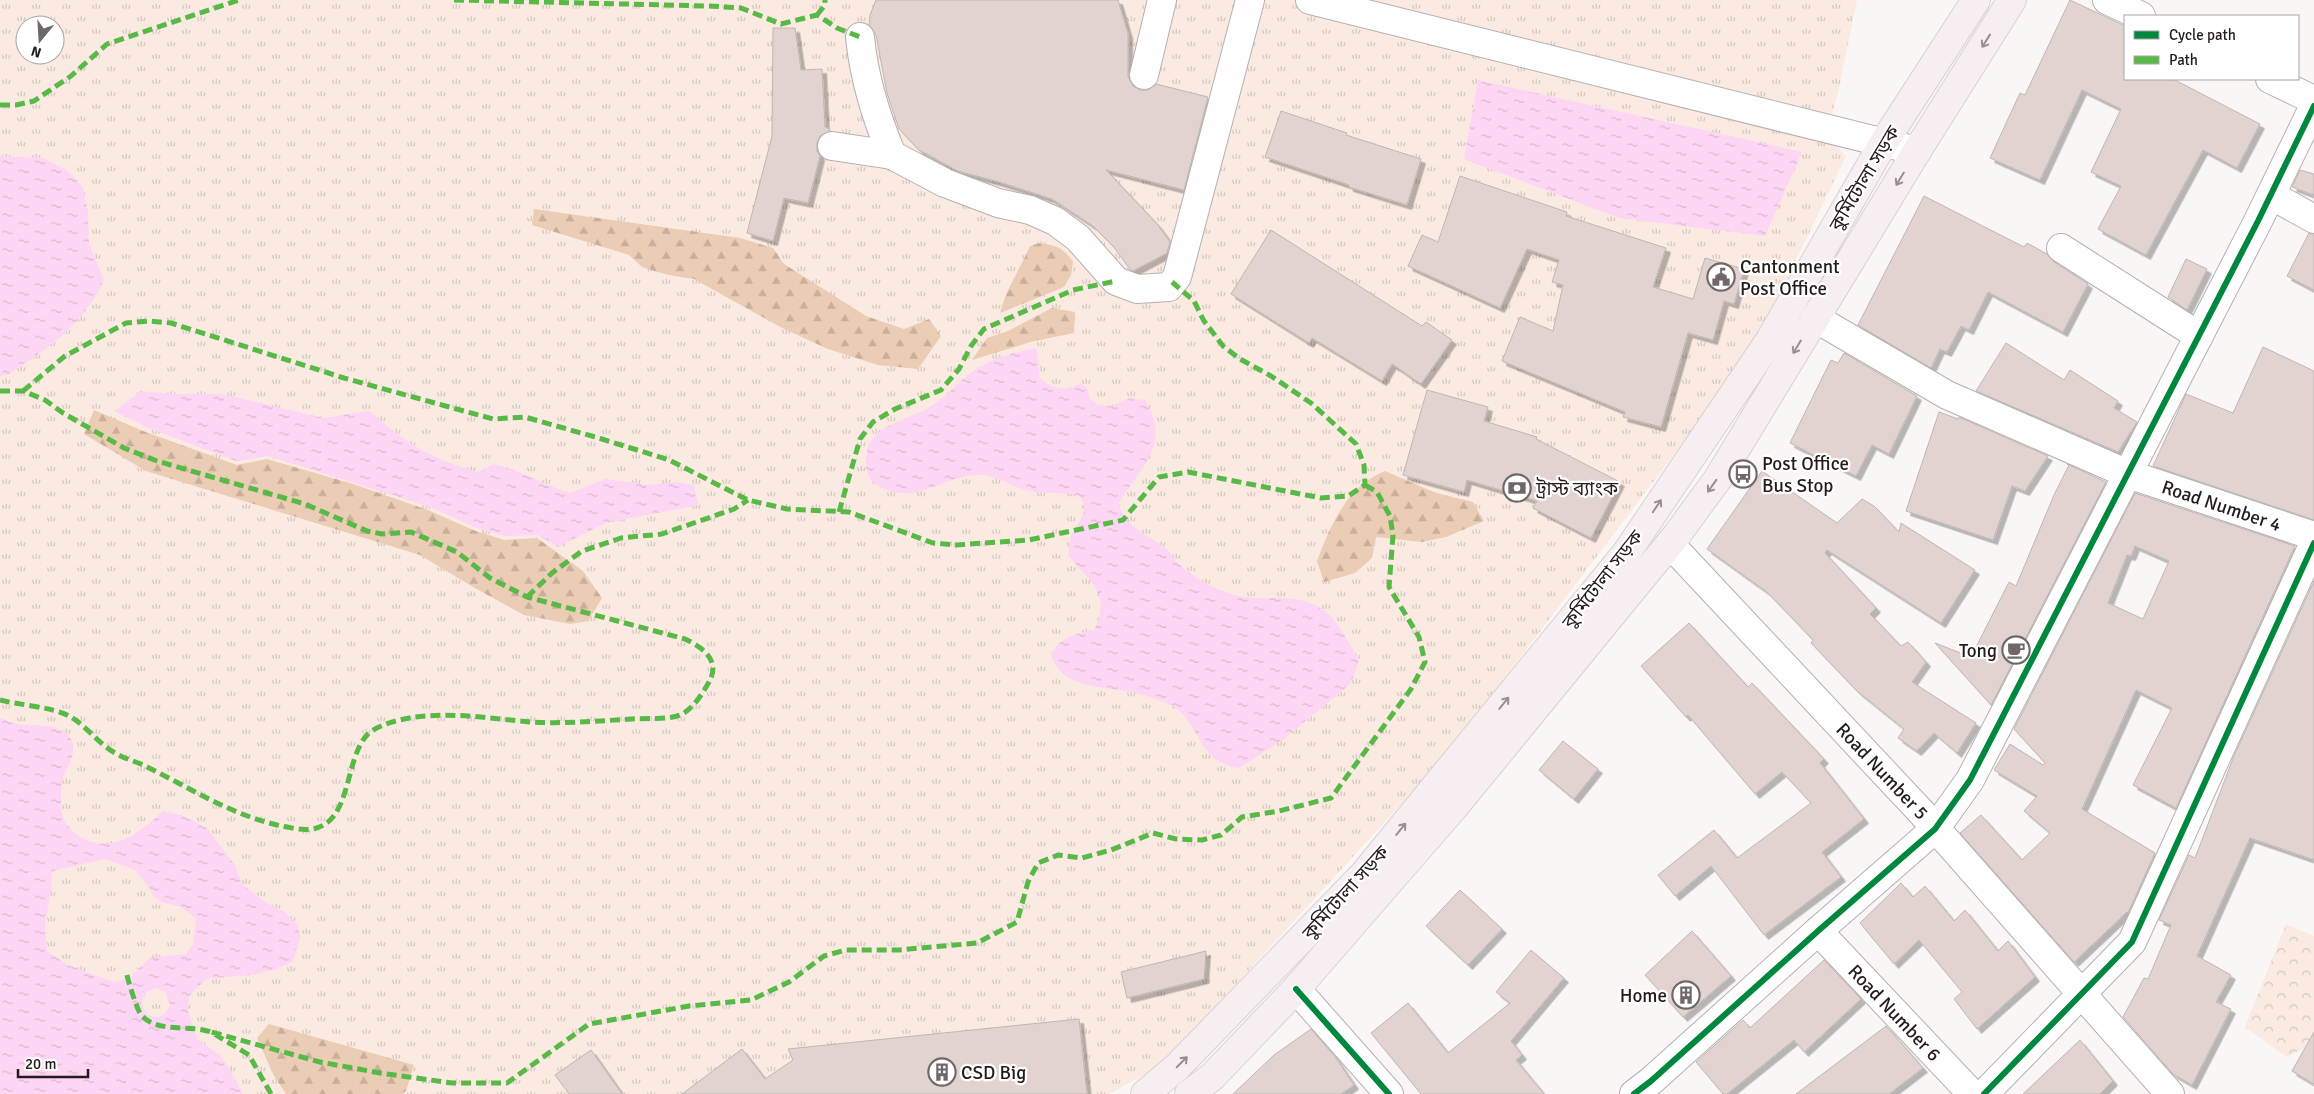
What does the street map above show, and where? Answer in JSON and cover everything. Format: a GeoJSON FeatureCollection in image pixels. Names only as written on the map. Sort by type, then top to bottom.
{"type":"FeatureCollection","features":[{"type":"Feature","properties":{"kind":"main road","name":"কুর্মিটোলা সড়ক"},"geometry":{"type":"LineString","coordinates":[[1145,1094],[1191,1053],[1364,874],[1627,552],[1770,340],[1884,142],[1976,0]]}},
{"type":"Feature","properties":{"kind":"main road","name":"কুর্মিটোলা সড়ক"},"geometry":{"type":"LineString","coordinates":[[1189,1094],[1212,1077],[1296,989],[1456,806],[1670,544],[1717,480],[1917,151],[2012,0]]}},
{"type":"Feature","properties":{"kind":"street"},"geometry":{"type":"LineString","coordinates":[[1144,75],[1162,0]]}},
{"type":"Feature","properties":{"kind":"street"},"geometry":{"type":"LineString","coordinates":[[832,146],[892,155],[945,183],[998,202],[1030,210],[1055,220],[1078,238],[1116,281],[1137,289],[1169,287],[1177,277],[1250,0]]}},
{"type":"Feature","properties":{"kind":"street"},"geometry":{"type":"LineString","coordinates":[[1310,0],[1917,151]]}},
{"type":"Feature","properties":{"kind":"street"},"geometry":{"type":"LineString","coordinates":[[2107,0],[2139,15]]}},
{"type":"Feature","properties":{"kind":"street"},"geometry":{"type":"LineString","coordinates":[[860,37],[866,76],[880,126],[892,155]]}},
{"type":"Feature","properties":{"kind":"street"},"geometry":{"type":"LineString","coordinates":[[2272,80],[2314,100]]}},
{"type":"Feature","properties":{"kind":"street"},"geometry":{"type":"LineString","coordinates":[[1650,1090],[1818,931],[1935,829],[1970,780],[2271,195],[2314,106]]}},
{"type":"Feature","properties":{"kind":"street"},"geometry":{"type":"LineString","coordinates":[[2271,195],[2314,219]]}},
{"type":"Feature","properties":{"kind":"street"},"geometry":{"type":"LineString","coordinates":[[2061,248],[2199,336]]}},
{"type":"Feature","properties":{"kind":"street","name":"Road Number 4"},"geometry":{"type":"LineString","coordinates":[[1815,318],[1947,394],[2128,474],[2314,536]]}},
{"type":"Feature","properties":{"kind":"street"},"geometry":{"type":"LineString","coordinates":[[1984,1094],[2132,942],[2314,543]]}},
{"type":"Feature","properties":{"kind":"street","name":"Road Number 5"},"geometry":{"type":"LineString","coordinates":[[1670,544],[1935,829],[2170,1094]]}},
{"type":"Feature","properties":{"kind":"street","name":"Road Number 6"},"geometry":{"type":"LineString","coordinates":[[1818,931],[1972,1094]]}},
{"type":"Feature","properties":{"kind":"street"},"geometry":{"type":"LineString","coordinates":[[1296,989],[1389,1094]]}},
{"type":"Feature","properties":{"kind":"green space"},"geometry":{"type":"Polygon","coordinates":[[[0,0],[1857,0],[1838,93],[1826,134],[1846,156],[1753,350],[1448,753],[1162,1065],[1109,1094],[0,1094],[0,0]]]}},
{"type":"Feature","properties":{"kind":"green space"},"geometry":{"type":"Polygon","coordinates":[[[534,209],[740,238],[773,248],[784,264],[866,316],[904,329],[929,319],[941,336],[918,369],[878,365],[828,349],[782,328],[694,279],[668,275],[642,267],[629,255],[532,225],[534,209]]]}},
{"type":"Feature","properties":{"kind":"green space"},"geometry":{"type":"Polygon","coordinates":[[[1040,243],[1055,246],[1066,253],[1073,262],[1071,275],[1064,287],[1000,313],[1009,287],[1030,246],[1040,243]]]}},
{"type":"Feature","properties":{"kind":"green space"},"geometry":{"type":"Polygon","coordinates":[[[1052,308],[1075,312],[1074,333],[1034,341],[972,360],[987,338],[1008,331],[1052,308]]]}},
{"type":"Feature","properties":{"kind":"green space"},"geometry":{"type":"Polygon","coordinates":[[[94,410],[143,431],[237,465],[267,459],[353,484],[428,510],[473,530],[504,540],[537,538],[583,571],[602,598],[588,621],[570,624],[524,615],[420,555],[146,471],[84,434],[94,410]]]}},
{"type":"Feature","properties":{"kind":"green space"},"geometry":{"type":"Polygon","coordinates":[[[1385,471],[1436,493],[1473,502],[1484,521],[1446,537],[1422,542],[1376,537],[1372,558],[1355,573],[1324,582],[1317,561],[1334,521],[1350,497],[1360,487],[1371,478],[1385,471]]]}},
{"type":"Feature","properties":{"kind":"green space"},"geometry":{"type":"Polygon","coordinates":[[[2286,924],[2314,936],[2314,1043],[2287,1057],[2245,1027],[2286,924]]]}},
{"type":"Feature","properties":{"kind":"green space"},"geometry":{"type":"Polygon","coordinates":[[[269,1024],[414,1065],[406,1091],[402,1094],[286,1094],[273,1074],[257,1038],[269,1024]]]}},
{"type":"Feature","properties":{"kind":"water"},"geometry":{"type":"Polygon","coordinates":[[[1478,80],[1802,152],[1765,236],[1619,218],[1464,159],[1478,80]]]}},
{"type":"Feature","properties":{"kind":"water"},"geometry":{"type":"Polygon","coordinates":[[[0,156],[43,158],[67,170],[83,187],[88,212],[89,244],[104,280],[86,310],[63,335],[22,366],[7,375],[0,376],[0,156]]]}},
{"type":"Feature","properties":{"kind":"water"},"geometry":{"type":"Polygon","coordinates":[[[1037,348],[1040,378],[1050,385],[1065,389],[1081,383],[1088,389],[1090,399],[1098,405],[1113,406],[1129,398],[1145,400],[1153,416],[1154,443],[1144,466],[1119,503],[1121,511],[1130,523],[1166,549],[1185,569],[1215,588],[1239,596],[1288,598],[1308,602],[1324,610],[1336,622],[1359,659],[1354,677],[1346,688],[1285,738],[1239,768],[1224,764],[1213,757],[1205,749],[1188,720],[1168,704],[1136,693],[1081,683],[1071,679],[1056,666],[1051,655],[1054,649],[1069,637],[1094,630],[1101,606],[1100,597],[1096,589],[1068,555],[1071,536],[1084,511],[1082,501],[1078,496],[1029,491],[996,478],[982,475],[964,477],[921,491],[899,493],[879,486],[868,475],[866,458],[869,446],[874,437],[882,430],[933,405],[984,364],[1009,354],[1037,348]]]}},
{"type":"Feature","properties":{"kind":"water"},"geometry":{"type":"Polygon","coordinates":[[[141,391],[174,394],[222,394],[323,418],[369,411],[420,449],[447,462],[479,472],[493,464],[571,493],[605,479],[648,485],[678,482],[694,485],[698,505],[606,523],[558,547],[538,535],[504,536],[474,527],[430,507],[268,456],[236,461],[146,427],[114,411],[141,391]]]}},
{"type":"Feature","properties":{"kind":"water"},"geometry":{"type":"Polygon","coordinates":[[[0,718],[18,724],[52,727],[65,732],[69,736],[72,741],[73,752],[63,778],[61,805],[64,820],[77,834],[86,840],[108,844],[128,838],[138,832],[163,811],[181,815],[207,828],[235,865],[242,884],[265,902],[285,912],[298,925],[300,938],[293,961],[261,973],[206,979],[189,996],[188,1012],[197,1039],[220,1055],[243,1094],[0,1094],[0,718]],[[105,859],[52,871],[51,891],[45,924],[47,951],[68,965],[114,982],[129,978],[150,958],[186,954],[193,944],[196,918],[179,906],[161,902],[153,896],[149,887],[135,870],[105,859]],[[156,988],[146,992],[141,1004],[148,1015],[158,1017],[164,1014],[170,1005],[165,992],[156,988]]]}},
{"type":"Feature","properties":{"kind":"building"},"geometry":{"type":"Polygon","coordinates":[[[876,0],[1118,0],[1128,34],[1128,77],[1133,86],[1140,90],[1148,90],[1156,84],[1208,97],[1184,190],[1106,170],[1157,224],[1170,242],[1167,253],[1133,271],[1113,246],[1093,226],[1052,199],[958,171],[919,150],[899,129],[887,93],[876,35],[869,25],[870,15],[876,0]]]}},
{"type":"Feature","properties":{"kind":"building"},"geometry":{"type":"Polygon","coordinates":[[[2070,0],[2124,26],[2124,80],[2175,80],[2260,124],[2237,168],[2203,150],[2146,255],[2098,229],[2121,186],[2091,172],[2121,109],[2082,90],[2040,180],[1990,158],[2020,93],[2025,95],[2070,0]]]}},
{"type":"Feature","properties":{"kind":"building"},"geometry":{"type":"Polygon","coordinates":[[[773,28],[795,28],[801,70],[822,69],[825,127],[830,131],[820,136],[817,143],[817,151],[820,156],[808,203],[784,198],[773,241],[747,233],[772,136],[773,28]]]}},
{"type":"Feature","properties":{"kind":"building"},"geometry":{"type":"Polygon","coordinates":[[[1281,111],[1347,133],[1346,135],[1421,159],[1407,205],[1349,187],[1349,185],[1265,157],[1281,111]]]}},
{"type":"Feature","properties":{"kind":"building"},"geometry":{"type":"Polygon","coordinates":[[[2300,170],[2314,174],[2314,195],[2292,187],[2300,170]]]}},
{"type":"Feature","properties":{"kind":"building"},"geometry":{"type":"Polygon","coordinates":[[[1460,176],[1567,212],[1566,216],[1666,248],[1653,287],[1693,299],[1705,258],[1744,269],[1734,304],[1724,301],[1713,340],[1688,333],[1661,427],[1623,417],[1625,412],[1502,361],[1520,317],[1553,331],[1563,285],[1552,282],[1559,260],[1527,249],[1500,308],[1408,266],[1422,235],[1438,242],[1460,176]]]}},
{"type":"Feature","properties":{"kind":"building"},"geometry":{"type":"Polygon","coordinates":[[[1924,196],[2024,247],[2027,243],[2047,254],[2053,261],[2088,284],[2063,332],[1988,292],[1969,330],[1961,326],[1947,352],[1940,349],[1931,368],[1858,325],[1924,196]]]}},
{"type":"Feature","properties":{"kind":"building"},"geometry":{"type":"Polygon","coordinates":[[[1271,230],[1422,326],[1426,322],[1452,340],[1421,384],[1392,364],[1382,381],[1312,338],[1309,343],[1231,294],[1271,230]]]}},
{"type":"Feature","properties":{"kind":"building"},"geometry":{"type":"Polygon","coordinates":[[[2309,233],[2314,235],[2314,290],[2287,276],[2309,233]]]}},
{"type":"Feature","properties":{"kind":"building"},"geometry":{"type":"Polygon","coordinates":[[[2186,259],[2207,269],[2187,310],[2168,297],[2186,259]]]}},
{"type":"Feature","properties":{"kind":"building"},"geometry":{"type":"Polygon","coordinates":[[[2006,343],[2064,380],[2070,370],[2118,401],[2114,408],[2137,422],[2118,452],[1976,391],[2006,343]]]}},
{"type":"Feature","properties":{"kind":"building"},"geometry":{"type":"Polygon","coordinates":[[[2263,347],[2314,371],[2314,520],[2153,466],[2186,394],[2233,413],[2263,347]]]}},
{"type":"Feature","properties":{"kind":"building"},"geometry":{"type":"Polygon","coordinates":[[[1844,353],[1917,396],[1889,454],[1872,445],[1856,476],[1790,443],[1831,360],[1838,363],[1844,353]]]}},
{"type":"Feature","properties":{"kind":"building"},"geometry":{"type":"Polygon","coordinates":[[[1427,390],[1488,407],[1484,421],[1537,437],[1536,439],[1620,482],[1591,538],[1533,508],[1537,501],[1467,480],[1464,492],[1403,475],[1427,390]]]}},
{"type":"Feature","properties":{"kind":"building"},"geometry":{"type":"Polygon","coordinates":[[[1939,412],[1958,419],[1959,417],[2048,456],[2025,491],[2012,486],[1993,540],[1906,511],[1939,412]]]}},
{"type":"Feature","properties":{"kind":"building"},"geometry":{"type":"Polygon","coordinates":[[[2067,464],[2106,482],[1991,705],[1935,643],[1971,657],[2009,582],[2016,586],[2054,495],[2069,465],[2067,464]]]}},
{"type":"Feature","properties":{"kind":"building"},"geometry":{"type":"Polygon","coordinates":[[[1762,471],[1837,523],[1862,499],[1874,506],[1899,532],[1901,523],[1975,570],[1941,623],[1827,550],[1825,553],[1876,608],[1870,614],[1901,646],[1908,642],[1926,662],[1912,682],[1976,723],[1957,753],[1934,733],[1917,751],[1898,738],[1904,729],[1857,691],[1811,643],[1813,640],[1767,592],[1707,549],[1762,471]]]}},
{"type":"Feature","properties":{"kind":"building"},"geometry":{"type":"Polygon","coordinates":[[[2135,493],[2295,546],[2176,808],[2133,785],[2172,708],[2136,690],[2082,809],[2155,853],[2128,913],[2074,962],[1960,833],[1981,815],[2022,860],[2050,833],[2024,811],[2037,796],[1994,770],[2010,744],[2043,765],[2045,763],[2014,729],[2135,493]],[[2135,546],[2131,556],[2127,555],[2108,603],[2143,619],[2169,561],[2135,546]]]}},
{"type":"Feature","properties":{"kind":"building"},"geometry":{"type":"Polygon","coordinates":[[[2314,581],[2314,860],[2250,838],[2197,956],[2231,975],[2216,1002],[2231,1009],[2192,1085],[2173,1074],[2123,1017],[2144,978],[2148,979],[2171,925],[2159,920],[2189,855],[2195,858],[2234,756],[2314,581]]]}},
{"type":"Feature","properties":{"kind":"building"},"geometry":{"type":"Polygon","coordinates":[[[1689,623],[1748,687],[1752,683],[1824,759],[1820,763],[1864,819],[1822,852],[1841,877],[1764,935],[1711,866],[1675,896],[1658,875],[1714,830],[1737,858],[1811,803],[1782,772],[1755,794],[1688,715],[1686,717],[1641,666],[1689,623]]]}},
{"type":"Feature","properties":{"kind":"building"},"geometry":{"type":"Polygon","coordinates":[[[1563,741],[1598,769],[1574,799],[1539,770],[1563,741]]]}},
{"type":"Feature","properties":{"kind":"building"},"geometry":{"type":"Polygon","coordinates":[[[1901,883],[1913,897],[1925,886],[1954,921],[1965,910],[1998,951],[2008,941],[2035,977],[1977,1029],[1954,999],[1962,992],[1919,940],[1894,964],[1860,923],[1901,883]]]}},
{"type":"Feature","properties":{"kind":"building"},"geometry":{"type":"Polygon","coordinates":[[[1460,890],[1502,929],[1468,965],[1426,926],[1460,890]]]}},
{"type":"Feature","properties":{"kind":"building","name":"Home"},"geometry":{"type":"Polygon","coordinates":[[[1692,931],[1731,976],[1683,1017],[1645,975],[1692,931]]]}},
{"type":"Feature","properties":{"kind":"building"},"geometry":{"type":"Polygon","coordinates":[[[1531,950],[1564,978],[1511,1041],[1522,1055],[1516,1060],[1544,1094],[1421,1094],[1371,1033],[1408,1003],[1448,1053],[1510,1003],[1496,992],[1531,950]]]}},
{"type":"Feature","properties":{"kind":"building"},"geometry":{"type":"Polygon","coordinates":[[[1206,951],[1204,979],[1127,998],[1121,972],[1206,951]]]}},
{"type":"Feature","properties":{"kind":"building"},"geometry":{"type":"Polygon","coordinates":[[[1824,960],[1861,999],[1804,1052],[1794,1040],[1727,1094],[1723,1094],[1696,1062],[1743,1020],[1750,1028],[1824,960]]]}},
{"type":"Feature","properties":{"kind":"building","name":"CSD Big"},"geometry":{"type":"Polygon","coordinates":[[[1079,1019],[1087,1094],[682,1094],[742,1049],[765,1079],[793,1060],[788,1049],[1079,1019]]]}},
{"type":"Feature","properties":{"kind":"building"},"geometry":{"type":"Polygon","coordinates":[[[1886,1026],[1923,1068],[1889,1094],[1796,1094],[1886,1026]]]}},
{"type":"Feature","properties":{"kind":"building"},"geometry":{"type":"Polygon","coordinates":[[[1311,1029],[1336,1058],[1354,1085],[1341,1094],[1233,1094],[1274,1055],[1311,1029]]]}},
{"type":"Feature","properties":{"kind":"building"},"geometry":{"type":"Polygon","coordinates":[[[2314,1032],[2314,1084],[2292,1071],[2314,1032]]]}},
{"type":"Feature","properties":{"kind":"building"},"geometry":{"type":"Polygon","coordinates":[[[2080,1040],[2113,1081],[2100,1094],[2023,1094],[2080,1040]]]}},
{"type":"Feature","properties":{"kind":"building"},"geometry":{"type":"Polygon","coordinates":[[[591,1050],[622,1094],[569,1094],[555,1075],[591,1050]]]}},
{"type":"Feature","properties":{"kind":"marked path"},"geometry":{"type":"LineString","coordinates":[[0,105],[16,105],[34,101],[71,76],[107,44],[239,0]]}},
{"type":"Feature","properties":{"kind":"marked path"},"geometry":{"type":"LineString","coordinates":[[454,0],[741,8],[781,24],[817,15],[837,28],[860,37]]}},
{"type":"Feature","properties":{"kind":"marked path"},"geometry":{"type":"LineString","coordinates":[[817,15],[825,5],[825,0]]}},
{"type":"Feature","properties":{"kind":"marked path"},"geometry":{"type":"LineString","coordinates":[[839,512],[860,439],[873,422],[895,409],[941,390],[959,369],[971,346],[984,329],[1073,290],[1116,281]]}},
{"type":"Feature","properties":{"kind":"marked path"},"geometry":{"type":"LineString","coordinates":[[23,391],[65,356],[126,323],[149,321],[171,323],[344,378],[493,419],[525,417],[602,439],[669,460],[748,500],[787,509],[849,512],[933,543],[956,545],[1029,540],[1123,520],[1159,477],[1188,472],[1321,498],[1348,496],[1365,485],[1364,465],[1356,444],[1311,403],[1271,376],[1240,359],[1223,346],[1204,321],[1194,301],[1172,282]]}},
{"type":"Feature","properties":{"kind":"marked path"},"geometry":{"type":"LineString","coordinates":[[0,391],[23,391],[45,400],[63,413],[124,448],[157,461],[305,504],[367,531],[382,534],[411,532],[457,552],[490,578],[527,597],[685,639],[697,645],[707,654],[713,671],[702,694],[694,704],[680,715],[669,718],[556,723],[439,715],[403,719],[386,724],[369,733],[360,746],[354,759],[341,803],[334,815],[325,824],[312,829],[290,828],[277,825],[227,808],[110,750],[69,716],[45,708],[0,700]]}},
{"type":"Feature","properties":{"kind":"marked path"},"geometry":{"type":"LineString","coordinates":[[271,1094],[249,1055],[211,1032],[320,1062],[380,1073],[452,1083],[507,1083],[589,1024],[689,1006],[751,1000],[789,982],[824,956],[846,950],[898,950],[977,943],[1017,922],[1028,882],[1038,863],[1058,855],[1082,858],[1111,850],[1153,833],[1176,839],[1202,840],[1221,835],[1242,817],[1279,811],[1331,798],[1411,689],[1425,662],[1419,637],[1389,587],[1393,535],[1390,516],[1377,492],[1365,485]]}},
{"type":"Feature","properties":{"kind":"marked path"},"geometry":{"type":"LineString","coordinates":[[527,597],[552,573],[582,551],[621,538],[662,534],[734,509],[748,500]]}},
{"type":"Feature","properties":{"kind":"marked path"},"geometry":{"type":"LineString","coordinates":[[127,975],[140,1013],[148,1021],[165,1027],[211,1032]]}},
{"type":"Feature","properties":{"kind":"cycle path"},"geometry":{"type":"LineString","coordinates":[[1634,1094],[1935,829],[1970,780],[2258,221],[2314,106]]}},
{"type":"Feature","properties":{"kind":"cycle path"},"geometry":{"type":"LineString","coordinates":[[1984,1094],[2132,942],[2314,543]]}},
{"type":"Feature","properties":{"kind":"cycle path"},"geometry":{"type":"LineString","coordinates":[[1296,989],[1389,1094]]}},
{"type":"Feature","properties":{"kind":"place","name":"Cantonment Post Office"},"geometry":{"type":"Point","coordinates":[1721,277]}},
{"type":"Feature","properties":{"kind":"place","name":"Post Office Bus Stop"},"geometry":{"type":"Point","coordinates":[1743,474]}},
{"type":"Feature","properties":{"kind":"place","name":"ট্রাস্ট ব্যাংক"},"geometry":{"type":"Point","coordinates":[1517,488]}},
{"type":"Feature","properties":{"kind":"place","name":"Tong"},"geometry":{"type":"Point","coordinates":[2016,650]}},
{"type":"Feature","properties":{"kind":"place","name":"Home"},"geometry":{"type":"Point","coordinates":[1686,995]}},
{"type":"Feature","properties":{"kind":"place","name":"CSD Big"},"geometry":{"type":"Point","coordinates":[942,1072]}}]}
